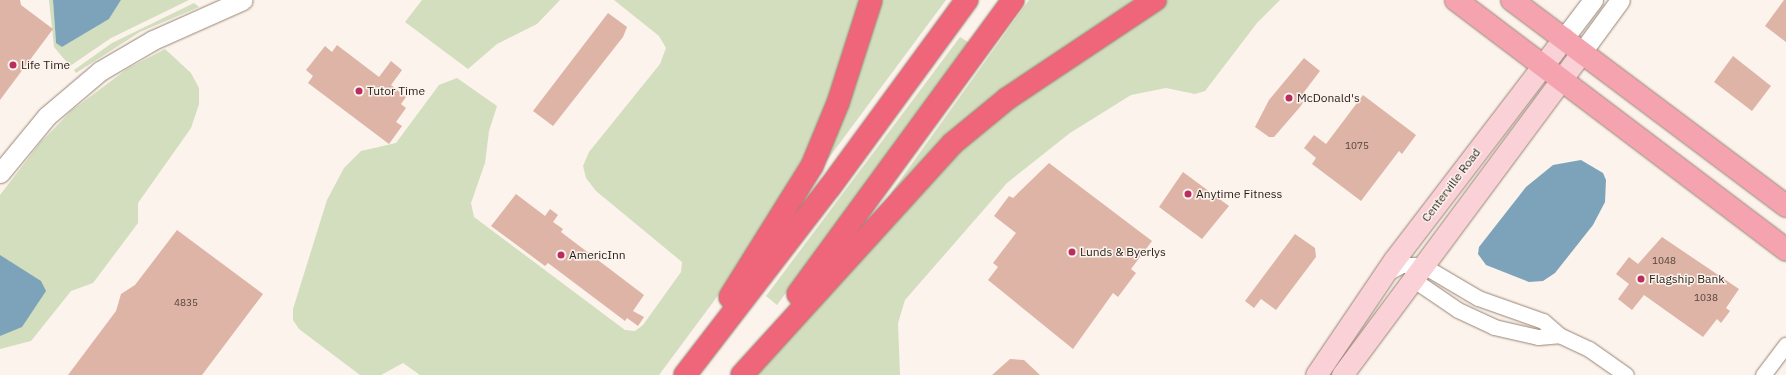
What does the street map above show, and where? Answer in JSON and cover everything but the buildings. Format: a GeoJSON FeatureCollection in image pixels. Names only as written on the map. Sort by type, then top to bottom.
{"type":"FeatureCollection","features":[{"type":"Feature","properties":{"kind":"highway"},"geometry":{"type":"LineString","coordinates":[[679,375],[806,176],[838,103],[871,0]]}},
{"type":"Feature","properties":{"kind":"highway"},"geometry":{"type":"LineString","coordinates":[[685,375],[968,0]]}},
{"type":"Feature","properties":{"kind":"highway"},"geometry":{"type":"LineString","coordinates":[[734,375],[862,210],[1013,0]]}},
{"type":"Feature","properties":{"kind":"highway"},"geometry":{"type":"LineString","coordinates":[[742,375],[915,181],[961,136],[1008,98],[1155,0]]}},
{"type":"Feature","properties":{"kind":"main road"},"geometry":{"type":"LineString","coordinates":[[1456,0],[1786,250]]}},
{"type":"Feature","properties":{"kind":"main road"},"geometry":{"type":"LineString","coordinates":[[1512,0],[1786,206]]}},
{"type":"Feature","properties":{"kind":"main road","name":"Centerville Road"},"geometry":{"type":"LineString","coordinates":[[1316,375],[1381,278],[1564,38]]}},
{"type":"Feature","properties":{"kind":"main road"},"geometry":{"type":"LineString","coordinates":[[1342,375],[1420,273],[1582,52]]}},
{"type":"Feature","properties":{"kind":"street"},"geometry":{"type":"LineString","coordinates":[[0,172],[47,116],[100,71],[153,40],[243,0]]}},
{"type":"Feature","properties":{"kind":"street","name":"Centerville Road"},"geometry":{"type":"LineString","coordinates":[[1564,38],[1593,0]]}},
{"type":"Feature","properties":{"kind":"street"},"geometry":{"type":"LineString","coordinates":[[1582,52],[1620,0]]}},
{"type":"Feature","properties":{"kind":"street"},"geometry":{"type":"LineString","coordinates":[[1381,278],[1402,265],[1478,298],[1543,321],[1559,335],[1589,349],[1626,375]]}},
{"type":"Feature","properties":{"kind":"street"},"geometry":{"type":"LineString","coordinates":[[1420,273],[1458,310],[1494,327],[1538,337],[1559,335]]}},
{"type":"Feature","properties":{"kind":"street"},"geometry":{"type":"LineString","coordinates":[[1763,375],[1786,345]]}},
{"type":"Feature","properties":{"kind":"green space"},"geometry":{"type":"Polygon","coordinates":[[[49,0],[53,0],[56,42],[62,47],[109,19],[121,0],[189,0],[111,38],[70,66],[54,47],[49,0]]]}},
{"type":"Feature","properties":{"kind":"green space"},"geometry":{"type":"Polygon","coordinates":[[[422,0],[560,0],[537,24],[497,44],[468,69],[405,22],[422,0]]]}},
{"type":"Feature","properties":{"kind":"green space"},"geometry":{"type":"Polygon","coordinates":[[[614,0],[866,0],[822,130],[760,239],[659,375],[420,375],[403,363],[381,375],[360,375],[299,329],[293,320],[293,309],[327,200],[344,168],[361,151],[396,143],[439,85],[457,78],[497,106],[489,131],[485,163],[471,203],[474,217],[625,330],[635,331],[643,325],[681,272],[682,262],[596,191],[586,178],[583,166],[589,152],[660,64],[666,48],[659,36],[614,0]]]}},
{"type":"Feature","properties":{"kind":"green space"},"geometry":{"type":"Polygon","coordinates":[[[881,0],[946,0],[822,167],[881,0]]]}},
{"type":"Feature","properties":{"kind":"green space"},"geometry":{"type":"Polygon","coordinates":[[[1029,0],[1141,0],[893,195],[891,193],[1029,0]]]}},
{"type":"Feature","properties":{"kind":"green space"},"geometry":{"type":"Polygon","coordinates":[[[1168,0],[1280,0],[1257,23],[1205,91],[1195,94],[1166,88],[1131,95],[1070,133],[1007,183],[905,300],[898,323],[900,375],[753,375],[961,146],[1060,73],[1168,0]]]}},
{"type":"Feature","properties":{"kind":"green space"},"geometry":{"type":"Polygon","coordinates":[[[194,3],[199,7],[140,32],[76,73],[74,70],[112,43],[194,3]]]}},
{"type":"Feature","properties":{"kind":"green space"},"geometry":{"type":"Polygon","coordinates":[[[960,37],[971,44],[777,305],[766,296],[960,37]]]}},
{"type":"Feature","properties":{"kind":"green space"},"geometry":{"type":"Polygon","coordinates":[[[165,49],[191,73],[199,88],[199,104],[191,128],[138,203],[138,223],[93,283],[71,291],[31,341],[0,349],[0,195],[40,143],[71,111],[127,69],[165,49]]]}},
{"type":"Feature","properties":{"kind":"water"},"geometry":{"type":"Polygon","coordinates":[[[53,0],[121,0],[109,19],[62,47],[56,43],[53,0]]]}},
{"type":"Feature","properties":{"kind":"water"},"geometry":{"type":"Polygon","coordinates":[[[1581,160],[1603,173],[1606,180],[1605,202],[1593,225],[1555,273],[1543,281],[1529,282],[1486,265],[1478,254],[1479,247],[1526,187],[1553,165],[1581,160]]]}},
{"type":"Feature","properties":{"kind":"water"},"geometry":{"type":"Polygon","coordinates":[[[0,255],[41,281],[46,291],[22,327],[0,336],[0,255]]]}},
{"type":"Feature","properties":{"kind":"place","name":"Life Time"},"geometry":{"type":"Point","coordinates":[13,65]}},
{"type":"Feature","properties":{"kind":"place","name":"Tutor Time"},"geometry":{"type":"Point","coordinates":[359,91]}},
{"type":"Feature","properties":{"kind":"place","name":"McDonald's"},"geometry":{"type":"Point","coordinates":[1289,98]}},
{"type":"Feature","properties":{"kind":"place","name":"Anytime Fitness"},"geometry":{"type":"Point","coordinates":[1188,194]}},
{"type":"Feature","properties":{"kind":"place","name":"Lunds & Byerlys"},"geometry":{"type":"Point","coordinates":[1072,252]}},
{"type":"Feature","properties":{"kind":"place","name":"AmericInn"},"geometry":{"type":"Point","coordinates":[561,255]}},
{"type":"Feature","properties":{"kind":"place","name":"Flagship Bank"},"geometry":{"type":"Point","coordinates":[1641,279]}}]}
